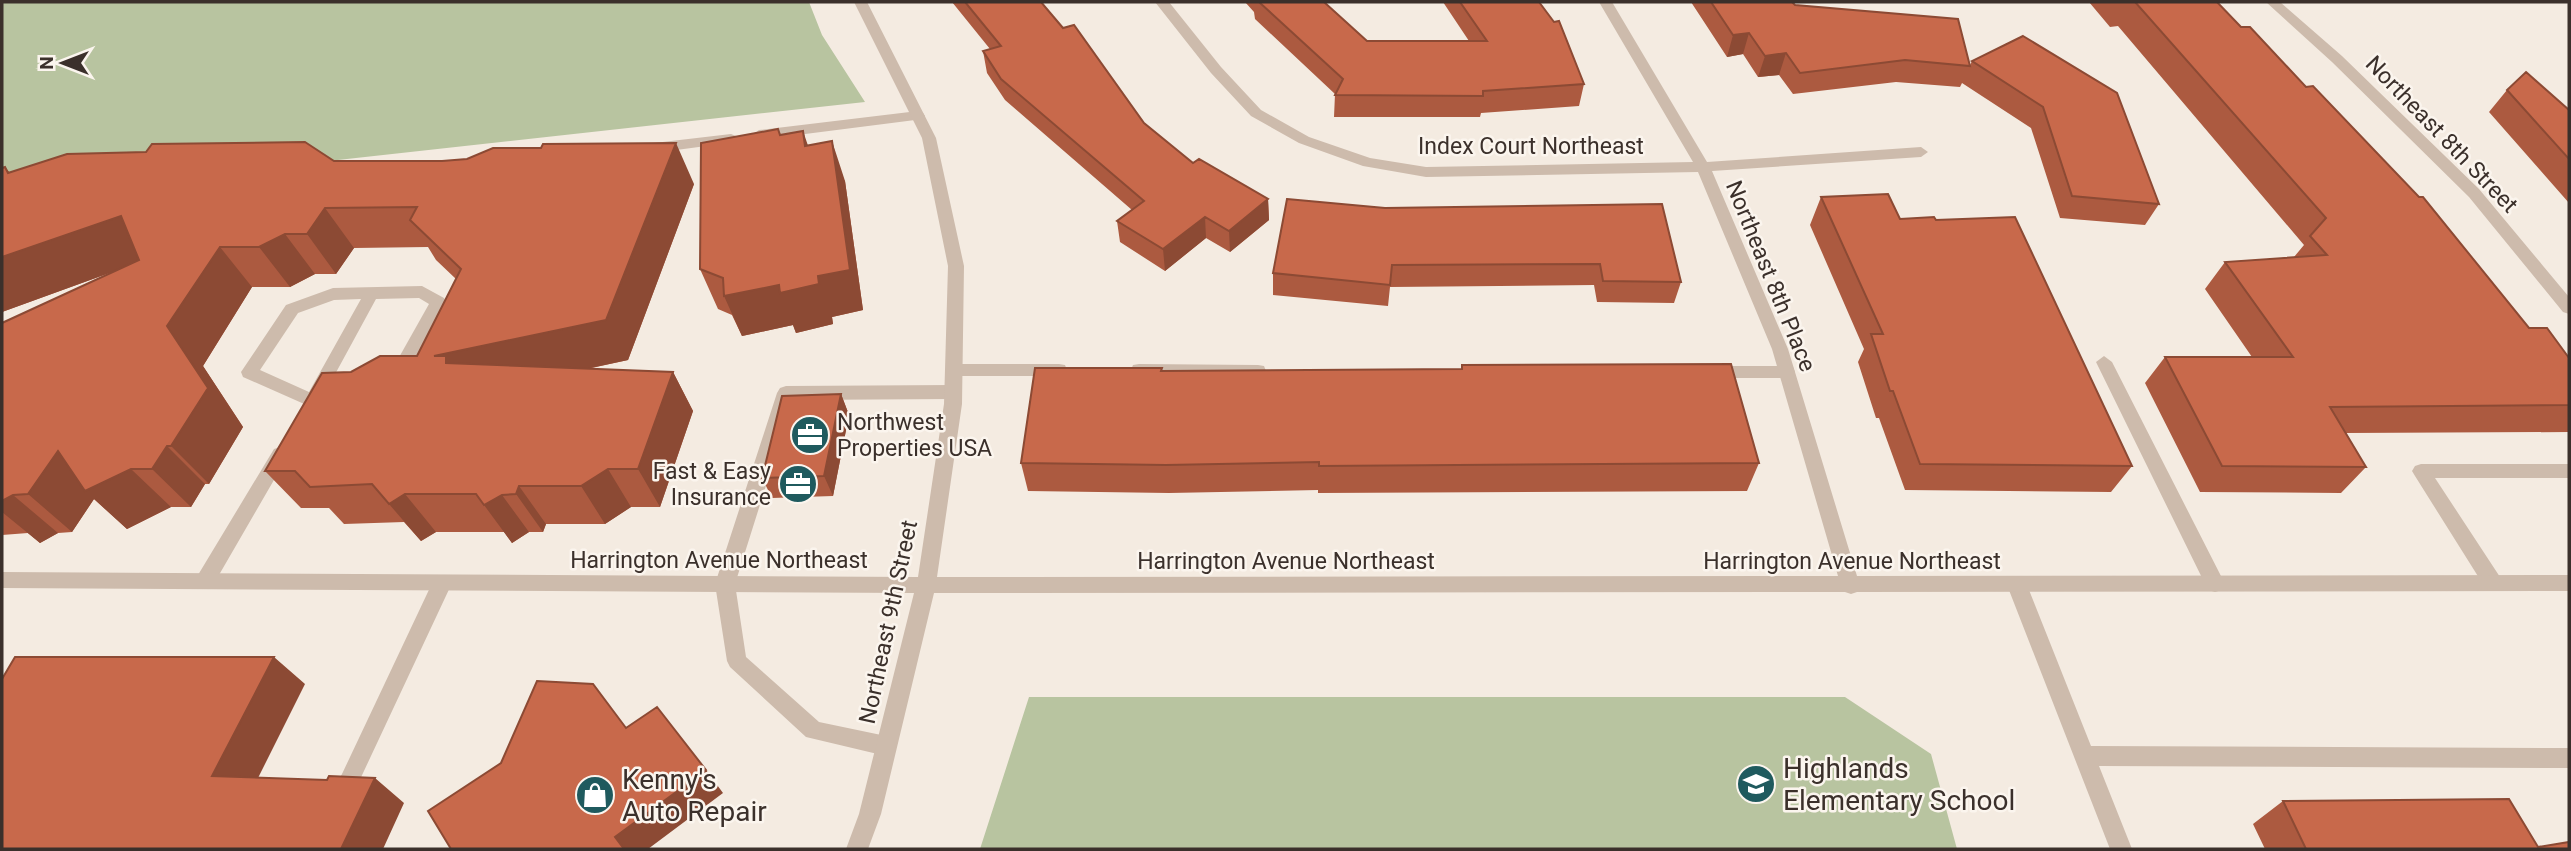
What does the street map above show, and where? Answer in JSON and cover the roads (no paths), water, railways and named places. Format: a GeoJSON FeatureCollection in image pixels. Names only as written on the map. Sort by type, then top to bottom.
{"type":"FeatureCollection","features":[{"type":"Feature","properties":{"kind":"street","name":"Northeast 9th Street"},"geometry":{"type":"LineString","coordinates":[[857,849],[870,814],[926,585],[953,392],[956,266],[929,138],[860,2]]}},
{"type":"Feature","properties":{"kind":"street","name":"Index Court Northeast"},"geometry":{"type":"LineString","coordinates":[[1162,2],[1216,70],[1256,113],[1304,141],[1368,163],[1426,172],[1703,167],[1921,152]]}},
{"type":"Feature","properties":{"kind":"street","name":"Northeast 8th Place"},"geometry":{"type":"LineString","coordinates":[[1606,2],[1703,167],[1780,349],[1852,586]]}},
{"type":"Feature","properties":{"kind":"street","name":"Northeast 8th Street"},"geometry":{"type":"LineString","coordinates":[[2272,2],[2337,59],[2474,194],[2569,308]]}},
{"type":"Feature","properties":{"kind":"street"},"geometry":{"type":"LineString","coordinates":[[632,150],[918,116]]}},
{"type":"Feature","properties":{"kind":"street"},"geometry":{"type":"LineString","coordinates":[[422,292],[438,302],[399,373],[308,406],[249,372],[292,309],[333,294],[422,292]]}},
{"type":"Feature","properties":{"kind":"street"},"geometry":{"type":"LineString","coordinates":[[308,406],[369,300]]}},
{"type":"Feature","properties":{"kind":"street"},"geometry":{"type":"LineString","coordinates":[[2104,362],[2215,584]]}},
{"type":"Feature","properties":{"kind":"street"},"geometry":{"type":"LineString","coordinates":[[954,370],[1079,370]]}},
{"type":"Feature","properties":{"kind":"street"},"geometry":{"type":"LineString","coordinates":[[1120,370],[1273,371]]}},
{"type":"Feature","properties":{"kind":"street"},"geometry":{"type":"LineString","coordinates":[[1690,372],[1787,372]]}},
{"type":"Feature","properties":{"kind":"street"},"geometry":{"type":"LineString","coordinates":[[886,746],[813,730],[737,661],[725,584],[786,393],[953,392]]}},
{"type":"Feature","properties":{"kind":"street"},"geometry":{"type":"LineString","coordinates":[[205,581],[290,436]]}},
{"type":"Feature","properties":{"kind":"street"},"geometry":{"type":"LineString","coordinates":[[2493,583],[2421,471],[2569,471]]}},
{"type":"Feature","properties":{"kind":"street","name":"Harrington Avenue Northeast"},"geometry":{"type":"LineString","coordinates":[[2,580],[926,585],[1852,586],[2569,583]]}},
{"type":"Feature","properties":{"kind":"street"},"geometry":{"type":"LineString","coordinates":[[349,781],[442,583]]}},
{"type":"Feature","properties":{"kind":"street"},"geometry":{"type":"LineString","coordinates":[[2017,585],[2121,849]]}},
{"type":"Feature","properties":{"kind":"street"},"geometry":{"type":"LineString","coordinates":[[2084,756],[2569,758]]}},
{"type":"Feature","properties":{"kind":"place","name":"Northwest Properties USA"},"geometry":{"type":"Point","coordinates":[810,435]}},
{"type":"Feature","properties":{"kind":"place","name":"Fast & Easy Insurance"},"geometry":{"type":"Point","coordinates":[798,484]}},
{"type":"Feature","properties":{"kind":"place","name":"Highlands Elementary School"},"geometry":{"type":"Point","coordinates":[1756,784]}},
{"type":"Feature","properties":{"kind":"place","name":"Kenny's Auto Repair"},"geometry":{"type":"Point","coordinates":[595,795]}}]}
